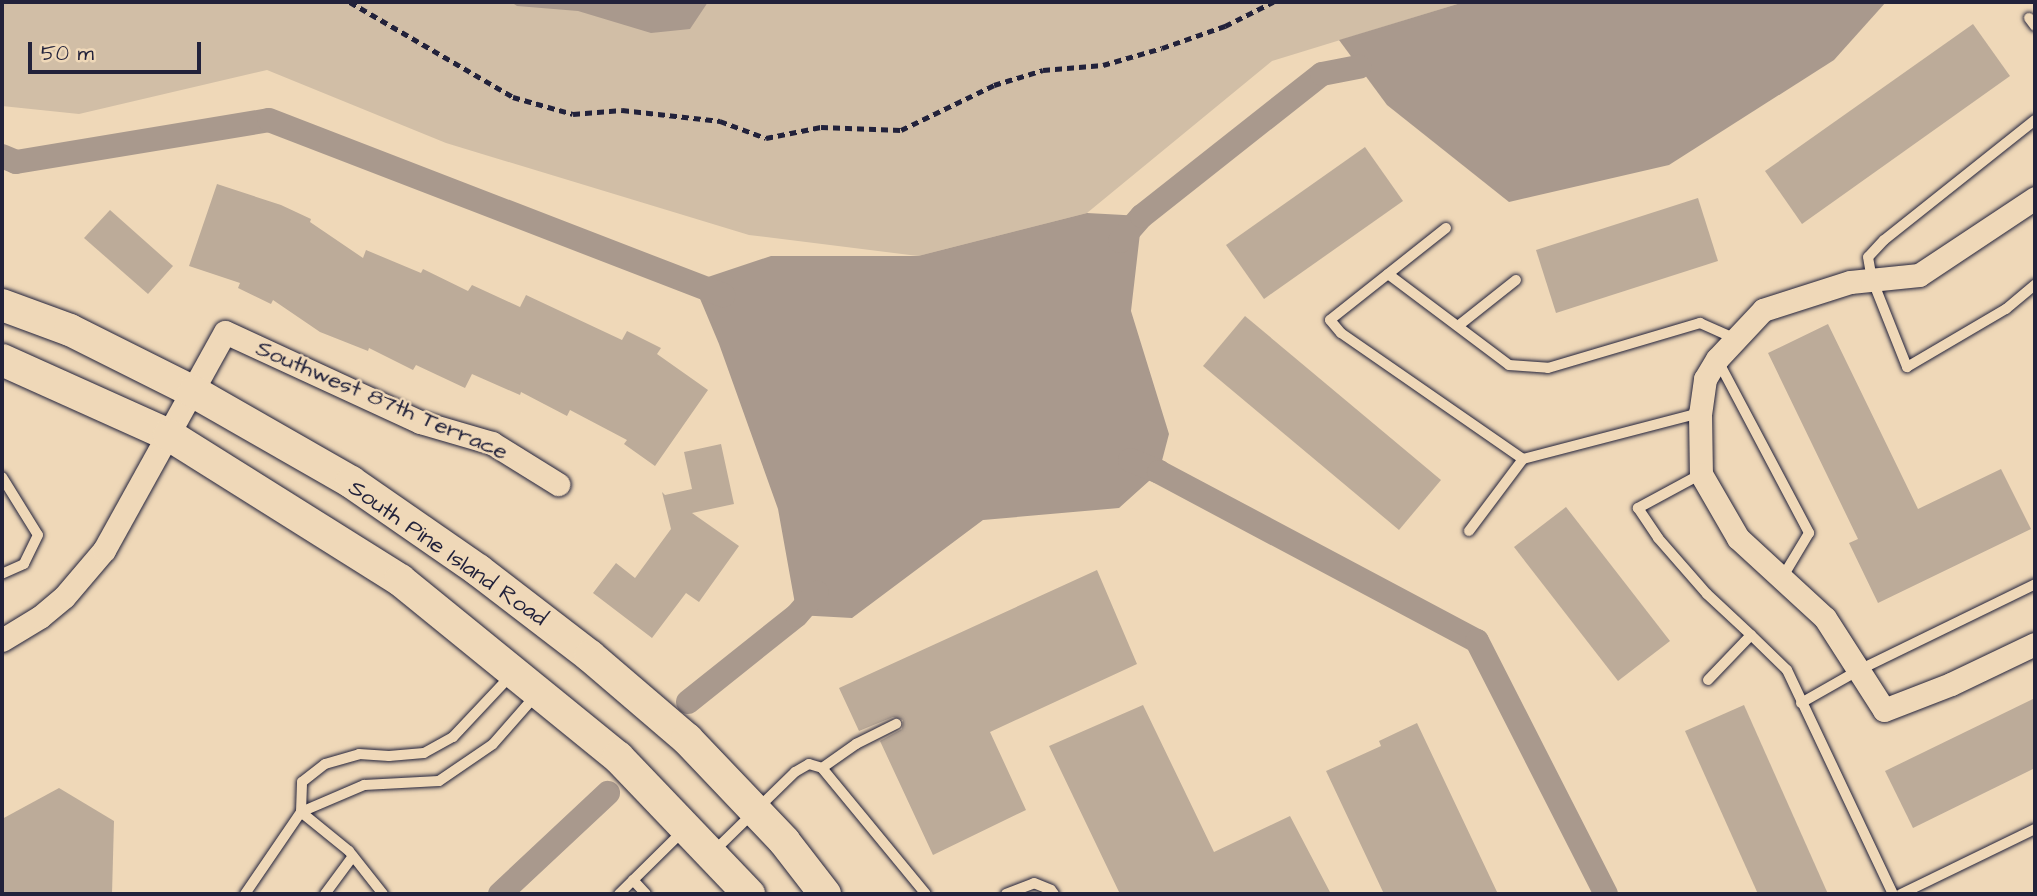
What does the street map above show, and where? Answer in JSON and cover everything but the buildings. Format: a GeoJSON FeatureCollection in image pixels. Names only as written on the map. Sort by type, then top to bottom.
{"type":"FeatureCollection","features":[{"type":"Feature","properties":{"kind":"main road","name":"South Pine Island Road"},"geometry":{"type":"LineString","coordinates":[[2,305],[70,330],[194,392],[351,482],[478,570],[590,656],[677,731],[784,841],[825,894]]}},
{"type":"Feature","properties":{"kind":"main road"},"geometry":{"type":"LineString","coordinates":[[2,360],[169,435],[400,580],[618,757],[749,894]]}},
{"type":"Feature","properties":{"kind":"street"},"geometry":{"type":"LineString","coordinates":[[2035,198],[1919,275],[1850,282],[1763,310],[1717,359],[1705,379],[1700,413],[1701,474],[1738,538],[1825,618],[1884,710],[1951,684],[2035,645]]}},
{"type":"Feature","properties":{"kind":"street","name":"Southwest 87th Terrace"},"geometry":{"type":"LineString","coordinates":[[194,392],[225,332],[420,422],[492,443],[558,484]]}},
{"type":"Feature","properties":{"kind":"street"},"geometry":{"type":"LineString","coordinates":[[2,640],[56,604],[104,550],[194,392]]}},
{"type":"Feature","properties":{"kind":"lane"},"geometry":{"type":"LineString","coordinates":[[2035,120],[1884,240],[1868,257],[1872,279],[1907,367],[2006,309],[2035,285]]}},
{"type":"Feature","properties":{"kind":"lane"},"geometry":{"type":"LineString","coordinates":[[1446,228],[1330,320],[1341,333],[1523,459]]}},
{"type":"Feature","properties":{"kind":"lane"},"geometry":{"type":"LineString","coordinates":[[1388,274],[1509,365],[1548,368],[1700,323],[1736,339]]}},
{"type":"Feature","properties":{"kind":"lane"},"geometry":{"type":"LineString","coordinates":[[1458,326],[1516,280]]}},
{"type":"Feature","properties":{"kind":"lane"},"geometry":{"type":"LineString","coordinates":[[1717,359],[1809,533],[1782,578]]}},
{"type":"Feature","properties":{"kind":"lane"},"geometry":{"type":"LineString","coordinates":[[1469,531],[1523,459],[1700,413]]}},
{"type":"Feature","properties":{"kind":"lane"},"geometry":{"type":"LineString","coordinates":[[1701,474],[1638,508],[1658,538],[1698,585],[1787,670],[1893,894]]}},
{"type":"Feature","properties":{"kind":"lane"},"geometry":{"type":"LineString","coordinates":[[2,477],[38,536],[24,564],[2,574]]}},
{"type":"Feature","properties":{"kind":"lane"},"geometry":{"type":"LineString","coordinates":[[1801,703],[1859,670],[2035,584]]}},
{"type":"Feature","properties":{"kind":"lane"},"geometry":{"type":"LineString","coordinates":[[1708,680],[1751,635]]}},
{"type":"Feature","properties":{"kind":"lane"},"geometry":{"type":"LineString","coordinates":[[245,894],[301,812],[302,782],[325,764],[359,754],[389,756],[424,752],[453,737],[479,713],[515,671]]}},
{"type":"Feature","properties":{"kind":"lane"},"geometry":{"type":"LineString","coordinates":[[301,812],[364,785],[439,781],[493,744],[539,691]]}},
{"type":"Feature","properties":{"kind":"lane"},"geometry":{"type":"LineString","coordinates":[[822,768],[856,744],[896,724]]}},
{"type":"Feature","properties":{"kind":"lane"},"geometry":{"type":"LineString","coordinates":[[712,853],[795,772],[809,764],[822,768],[926,894]]}},
{"type":"Feature","properties":{"kind":"lane"},"geometry":{"type":"LineString","coordinates":[[301,812],[353,856],[383,894]]}},
{"type":"Feature","properties":{"kind":"lane"},"geometry":{"type":"LineString","coordinates":[[619,894],[687,827]]}},
{"type":"Feature","properties":{"kind":"lane"},"geometry":{"type":"LineString","coordinates":[[1901,894],[2035,829]]}},
{"type":"Feature","properties":{"kind":"lane"},"geometry":{"type":"LineString","coordinates":[[325,894],[353,856]]}},
{"type":"Feature","properties":{"kind":"lane"},"geometry":{"type":"LineString","coordinates":[[633,880],[646,894]]}},
{"type":"Feature","properties":{"kind":"lane"},"geometry":{"type":"LineString","coordinates":[[1006,894],[1034,883],[1054,894]]}},
{"type":"Feature","properties":{"kind":"path"},"geometry":{"type":"LineString","coordinates":[[350,2],[513,97],[573,114],[622,110],[720,121],[766,138],[821,127],[901,130],[994,85],[1042,70],[1103,65],[1161,48],[1225,26],[1273,2]]}},
{"type":"Feature","properties":{"kind":"shaded area"},"geometry":{"type":"Polygon","coordinates":[[[2,2],[1464,2],[1272,61],[1087,213],[918,256],[749,235],[446,143],[267,70],[79,114],[2,106],[2,2]]]}},
{"type":"Feature","properties":{"kind":"shaded area"},"geometry":{"type":"Polygon","coordinates":[[[511,2],[708,2],[690,29],[651,33],[578,11],[517,6],[511,2]]]}},
{"type":"Feature","properties":{"kind":"shaded area"},"geometry":{"type":"Polygon","coordinates":[[[1464,2],[1886,2],[1834,60],[1669,165],[1509,202],[1387,105],[1339,40],[1464,2]]]}},
{"type":"Feature","properties":{"kind":"shaded area"},"geometry":{"type":"Polygon","coordinates":[[[1087,213],[1142,216],[1131,311],[1169,434],[1159,472],[1119,508],[983,520],[852,618],[797,615],[778,509],[719,344],[693,282],[771,256],[918,256],[1087,213]]]}},
{"type":"Feature","properties":{"kind":"waterway"},"geometry":{"type":"LineString","coordinates":[[1120,241],[1142,216],[1322,74],[1359,67]]}},
{"type":"Feature","properties":{"kind":"waterway"},"geometry":{"type":"LineString","coordinates":[[2,156],[16,162],[269,120],[723,295]]}},
{"type":"Feature","properties":{"kind":"waterway"},"geometry":{"type":"LineString","coordinates":[[1130,460],[1159,472],[1477,641],[1606,894]]}},
{"type":"Feature","properties":{"kind":"waterway"},"geometry":{"type":"LineString","coordinates":[[688,702],[797,615],[817,592]]}},
{"type":"Feature","properties":{"kind":"waterway"},"geometry":{"type":"LineString","coordinates":[[500,894],[608,793]]}}]}
